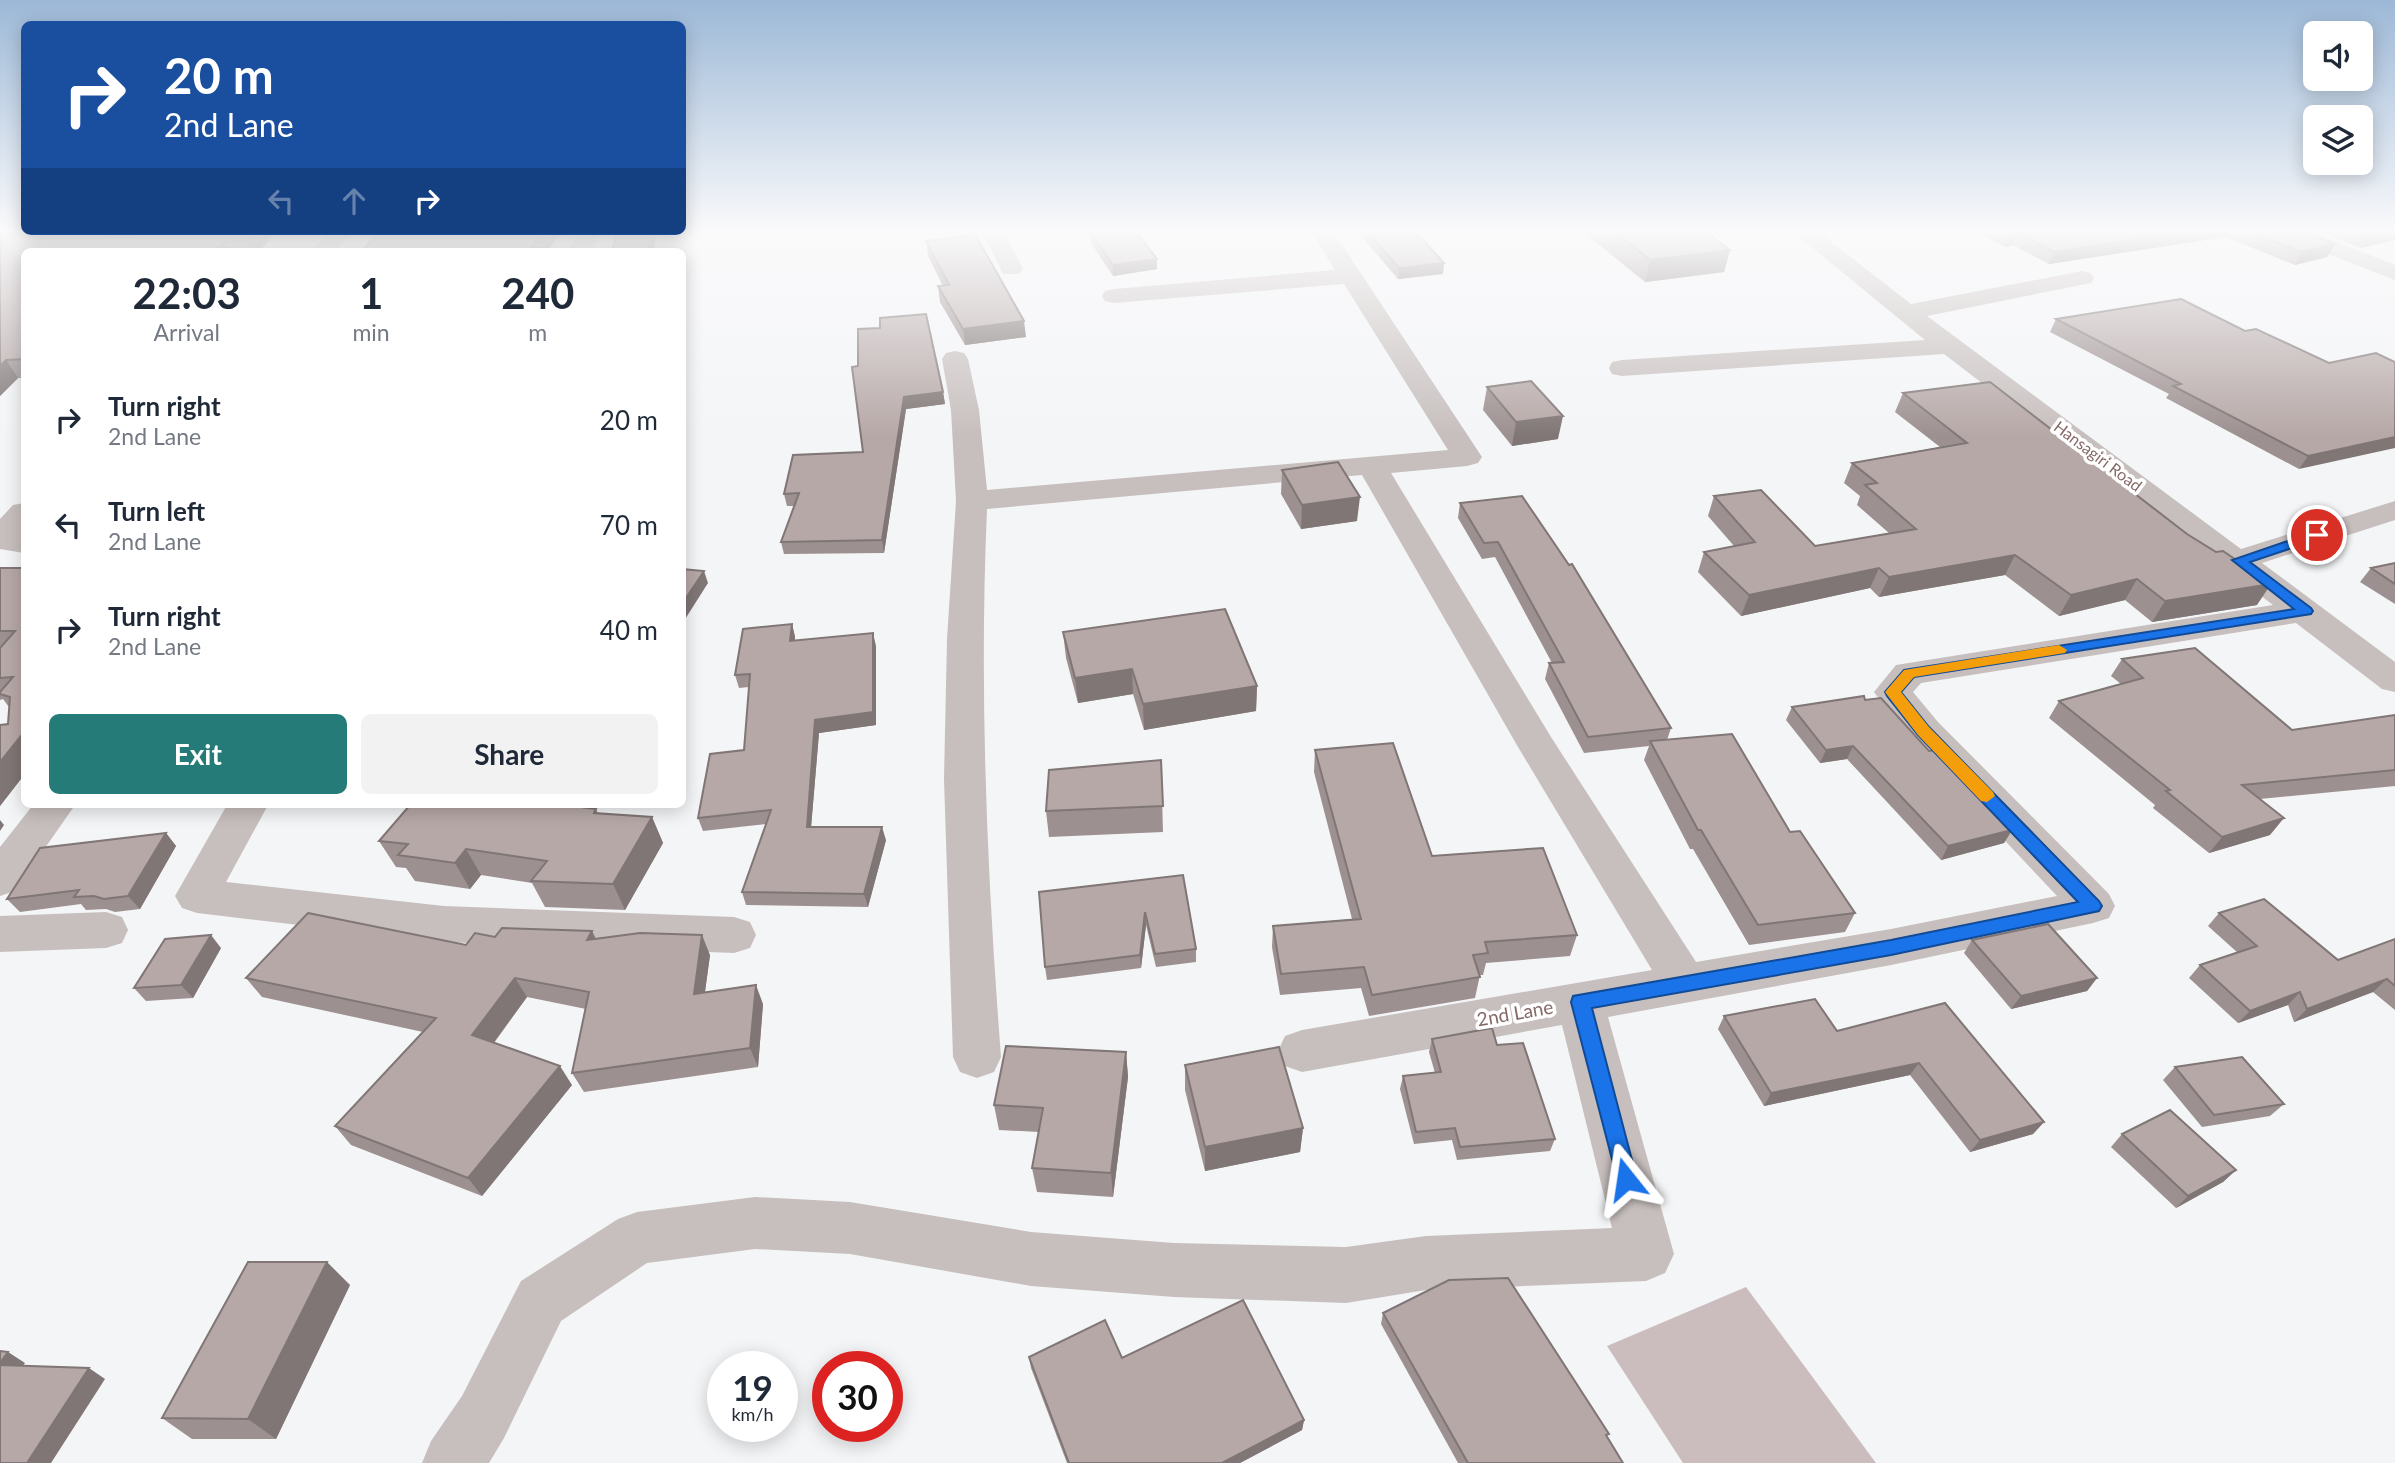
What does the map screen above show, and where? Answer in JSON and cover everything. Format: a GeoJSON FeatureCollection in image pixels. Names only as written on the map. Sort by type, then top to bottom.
{"type":"FeatureCollection","features":[{"type":"Feature","properties":{"kind":"street"},"geometry":{"type":"LineString","coordinates":[[972,501],[1467,457],[1366,299]]}},
{"type":"Feature","properties":{"kind":"street","name":"Hansagiri Road"},"geometry":{"type":"LineString","coordinates":[[1889,299],[2239,560],[2395,680]]}},
{"type":"Feature","properties":{"kind":"street"},"geometry":{"type":"LineString","coordinates":[[1906,313],[1975,299]]}},
{"type":"Feature","properties":{"kind":"street"},"geometry":{"type":"LineString","coordinates":[[1622,368],[1950,346]]}},
{"type":"Feature","properties":{"kind":"street"},"geometry":{"type":"LineString","coordinates":[[955,359],[965,410],[972,501],[965,591],[967,903],[976,1057]]}},
{"type":"Feature","properties":{"kind":"street"},"geometry":{"type":"LineString","coordinates":[[1371,464],[1537,747],[1685,984]]}},
{"type":"Feature","properties":{"kind":"street"},"geometry":{"type":"LineString","coordinates":[[2239,560],[2395,510]]}},
{"type":"Feature","properties":{"kind":"street"},"geometry":{"type":"LineString","coordinates":[[21,515],[2,540],[21,543]]}},
{"type":"Feature","properties":{"kind":"street","name":"2nd Lane"},"geometry":{"type":"LineString","coordinates":[[1302,1051],[1891,947],[2093,906],[1924,731],[1893,692],[1909,673],[2306,611]]}},
{"type":"Feature","properties":{"kind":"street"},"geometry":{"type":"LineString","coordinates":[[0,878],[53,808]]}},
{"type":"Feature","properties":{"kind":"street"},"geometry":{"type":"LineString","coordinates":[[246,808],[197,896],[444,924],[734,935]]}},
{"type":"Feature","properties":{"kind":"street"},"geometry":{"type":"LineString","coordinates":[[0,934],[106,930]]}},
{"type":"Feature","properties":{"kind":"street"},"geometry":{"type":"LineString","coordinates":[[453,1463],[483,1417],[541,1301],[637,1238],[755,1223],[850,1228],[1031,1259],[1174,1270],[1346,1275],[1426,1263],[1646,1254],[1580,1002]]}},
{"type":"Feature","properties":{"kind":"shaded area"},"geometry":{"type":"Polygon","coordinates":[[[1746,1287],[1876,1463],[1683,1463],[1607,1346],[1746,1287]]]}},
{"type":"Feature","properties":{"kind":"building"},"geometry":{"type":"Polygon","coordinates":[[[0,299],[21,299],[21,359],[6,360],[0,366],[0,299]]]}},
{"type":"Feature","properties":{"kind":"building"},"geometry":{"type":"Polygon","coordinates":[[[946,299],[1012,299],[1024,321],[963,329],[946,299]]]}},
{"type":"Feature","properties":{"kind":"building"},"geometry":{"type":"Polygon","coordinates":[[[2182,299],[2245,331],[2256,329],[2329,363],[2376,353],[2395,362],[2395,437],[2308,456],[2173,386],[2181,384],[2056,319],[2182,299]]]}},
{"type":"Feature","properties":{"kind":"building"},"geometry":{"type":"Polygon","coordinates":[[[926,314],[943,392],[904,397],[882,540],[781,542],[799,493],[784,494],[793,455],[863,452],[852,367],[858,366],[858,329],[880,328],[880,318],[926,314]]]}},
{"type":"Feature","properties":{"kind":"building"},"geometry":{"type":"Polygon","coordinates":[[[1531,381],[1563,416],[1516,422],[1487,387],[1531,381]]]}},
{"type":"Feature","properties":{"kind":"building"},"geometry":{"type":"Polygon","coordinates":[[[1990,382],[2187,534],[2216,552],[2223,551],[2271,584],[2165,601],[2137,579],[2071,595],[2015,555],[1889,577],[1879,568],[1749,595],[1704,552],[1755,542],[1714,496],[1761,490],[1815,546],[1916,529],[1865,485],[1877,483],[1852,463],[1967,443],[1903,393],[1990,382]]]}},
{"type":"Feature","properties":{"kind":"building"},"geometry":{"type":"Polygon","coordinates":[[[1338,462],[1360,497],[1302,505],[1282,470],[1338,462]]]}},
{"type":"Feature","properties":{"kind":"building"},"geometry":{"type":"Polygon","coordinates":[[[1522,496],[1569,565],[1572,564],[1671,728],[1588,737],[1549,663],[1564,662],[1498,542],[1484,543],[1460,503],[1522,496]]]}},
{"type":"Feature","properties":{"kind":"building"},"geometry":{"type":"Polygon","coordinates":[[[2395,563],[2395,584],[2371,568],[2395,563]]]}},
{"type":"Feature","properties":{"kind":"building"},"geometry":{"type":"Polygon","coordinates":[[[0,568],[21,568],[21,736],[0,762],[0,725],[8,724],[10,697],[0,692],[13,677],[0,678],[0,648],[15,631],[0,631],[0,568]]]}},
{"type":"Feature","properties":{"kind":"building"},"geometry":{"type":"Polygon","coordinates":[[[686,569],[704,571],[686,598],[686,569]]]}},
{"type":"Feature","properties":{"kind":"building"},"geometry":{"type":"Polygon","coordinates":[[[1225,609],[1257,686],[1143,704],[1132,669],[1075,678],[1063,632],[1225,609]]]}},
{"type":"Feature","properties":{"kind":"building"},"geometry":{"type":"Polygon","coordinates":[[[792,624],[790,641],[873,633],[873,712],[815,720],[807,827],[882,827],[864,894],[742,892],[771,810],[698,818],[710,754],[744,750],[750,674],[735,675],[743,629],[792,624]]]}},
{"type":"Feature","properties":{"kind":"building"},"geometry":{"type":"Polygon","coordinates":[[[2195,648],[2292,730],[2395,715],[2395,770],[2242,785],[2284,818],[2222,837],[2166,791],[2170,790],[2059,701],[2143,678],[2122,659],[2195,648]]]}},
{"type":"Feature","properties":{"kind":"building"},"geometry":{"type":"Polygon","coordinates":[[[1864,696],[1865,700],[1881,698],[1929,751],[1935,750],[2012,830],[1948,846],[1853,746],[1826,750],[1792,707],[1864,696]]]}},
{"type":"Feature","properties":{"kind":"building"},"geometry":{"type":"Polygon","coordinates":[[[1732,734],[1790,832],[1800,831],[1855,913],[1758,925],[1701,830],[1698,830],[1650,741],[1732,734]]]}},
{"type":"Feature","properties":{"kind":"building"},"geometry":{"type":"Polygon","coordinates":[[[1393,743],[1432,856],[1543,848],[1577,935],[1485,942],[1488,953],[1473,955],[1480,977],[1372,995],[1364,967],[1281,974],[1273,926],[1361,919],[1315,750],[1393,743]]]}},
{"type":"Feature","properties":{"kind":"building"},"geometry":{"type":"Polygon","coordinates":[[[1161,760],[1163,806],[1046,811],[1049,770],[1161,760]]]}},
{"type":"Feature","properties":{"kind":"building"},"geometry":{"type":"Polygon","coordinates":[[[407,808],[588,808],[596,809],[594,813],[652,817],[613,884],[531,881],[547,861],[466,849],[455,863],[398,855],[408,844],[379,841],[407,808]]]}},
{"type":"Feature","properties":{"kind":"building"},"geometry":{"type":"Polygon","coordinates":[[[166,833],[128,896],[104,899],[94,896],[74,897],[79,890],[7,899],[40,848],[166,833]]]}},
{"type":"Feature","properties":{"kind":"building"},"geometry":{"type":"Polygon","coordinates":[[[1183,875],[1196,949],[1155,954],[1145,912],[1140,955],[1045,967],[1039,892],[1183,875]]]}},
{"type":"Feature","properties":{"kind":"building"},"geometry":{"type":"Polygon","coordinates":[[[2264,899],[2338,960],[2395,939],[2395,986],[2387,979],[2307,1009],[2300,992],[2250,1011],[2200,965],[2257,946],[2219,913],[2264,899]]]}},
{"type":"Feature","properties":{"kind":"building"},"geometry":{"type":"Polygon","coordinates":[[[308,913],[466,945],[475,933],[495,937],[502,928],[592,931],[587,940],[640,933],[702,935],[694,994],[756,985],[750,1048],[572,1073],[589,992],[515,978],[472,1035],[560,1066],[468,1178],[335,1126],[436,1018],[246,978],[308,913]]]}},
{"type":"Feature","properties":{"kind":"building"},"geometry":{"type":"Polygon","coordinates":[[[2048,924],[2097,978],[2021,996],[1972,940],[2048,924]]]}},
{"type":"Feature","properties":{"kind":"building"},"geometry":{"type":"Polygon","coordinates":[[[211,935],[181,985],[134,988],[165,939],[211,935]]]}},
{"type":"Feature","properties":{"kind":"building"},"geometry":{"type":"Polygon","coordinates":[[[1815,999],[1837,1031],[1945,1003],[2044,1122],[1980,1140],[1919,1063],[1771,1093],[1724,1016],[1815,999]]]}},
{"type":"Feature","properties":{"kind":"building"},"geometry":{"type":"Polygon","coordinates":[[[1492,1028],[1497,1045],[1523,1043],[1555,1139],[1460,1147],[1455,1128],[1416,1132],[1403,1076],[1441,1072],[1432,1039],[1492,1028]]]}},
{"type":"Feature","properties":{"kind":"building"},"geometry":{"type":"Polygon","coordinates":[[[1006,1046],[1126,1052],[1111,1173],[1032,1168],[1043,1108],[994,1105],[1006,1046]]]}},
{"type":"Feature","properties":{"kind":"building"},"geometry":{"type":"Polygon","coordinates":[[[1279,1047],[1303,1128],[1205,1147],[1185,1065],[1279,1047]]]}},
{"type":"Feature","properties":{"kind":"building"},"geometry":{"type":"Polygon","coordinates":[[[2242,1057],[2284,1104],[2214,1115],[2175,1067],[2242,1057]]]}},
{"type":"Feature","properties":{"kind":"building"},"geometry":{"type":"Polygon","coordinates":[[[2170,1110],[2236,1170],[2188,1196],[2122,1134],[2170,1110]]]}},
{"type":"Feature","properties":{"kind":"building"},"geometry":{"type":"Polygon","coordinates":[[[248,1262],[327,1262],[248,1419],[162,1418],[248,1262]]]}},
{"type":"Feature","properties":{"kind":"building"},"geometry":{"type":"Polygon","coordinates":[[[1508,1278],[1609,1434],[1606,1435],[1623,1463],[1468,1463],[1383,1313],[1449,1280],[1508,1278]]]}},
{"type":"Feature","properties":{"kind":"building"},"geometry":{"type":"Polygon","coordinates":[[[1243,1300],[1304,1420],[1222,1463],[1069,1463],[1029,1357],[1105,1320],[1122,1358],[1243,1300]]]}},
{"type":"Feature","properties":{"kind":"building"},"geometry":{"type":"Polygon","coordinates":[[[0,1351],[8,1352],[0,1363],[0,1351]]]}},
{"type":"Feature","properties":{"kind":"building"},"geometry":{"type":"Polygon","coordinates":[[[0,1365],[89,1368],[27,1463],[0,1463],[0,1365]]]}},
{"type":"Feature","properties":{"kind":"slow traffic"},"geometry":{"type":"LineString","coordinates":[[1987,796],[1924,731],[1893,692],[1909,673],[2059,650]]}},
{"type":"Feature","properties":{"kind":"route"},"geometry":{"type":"LineString","coordinates":[[1626,1179],[1580,1002],[1891,947],[2093,906],[1924,731],[1893,692],[1909,673],[2167,635],[2306,611],[2239,560],[2317,535]]}}]}
